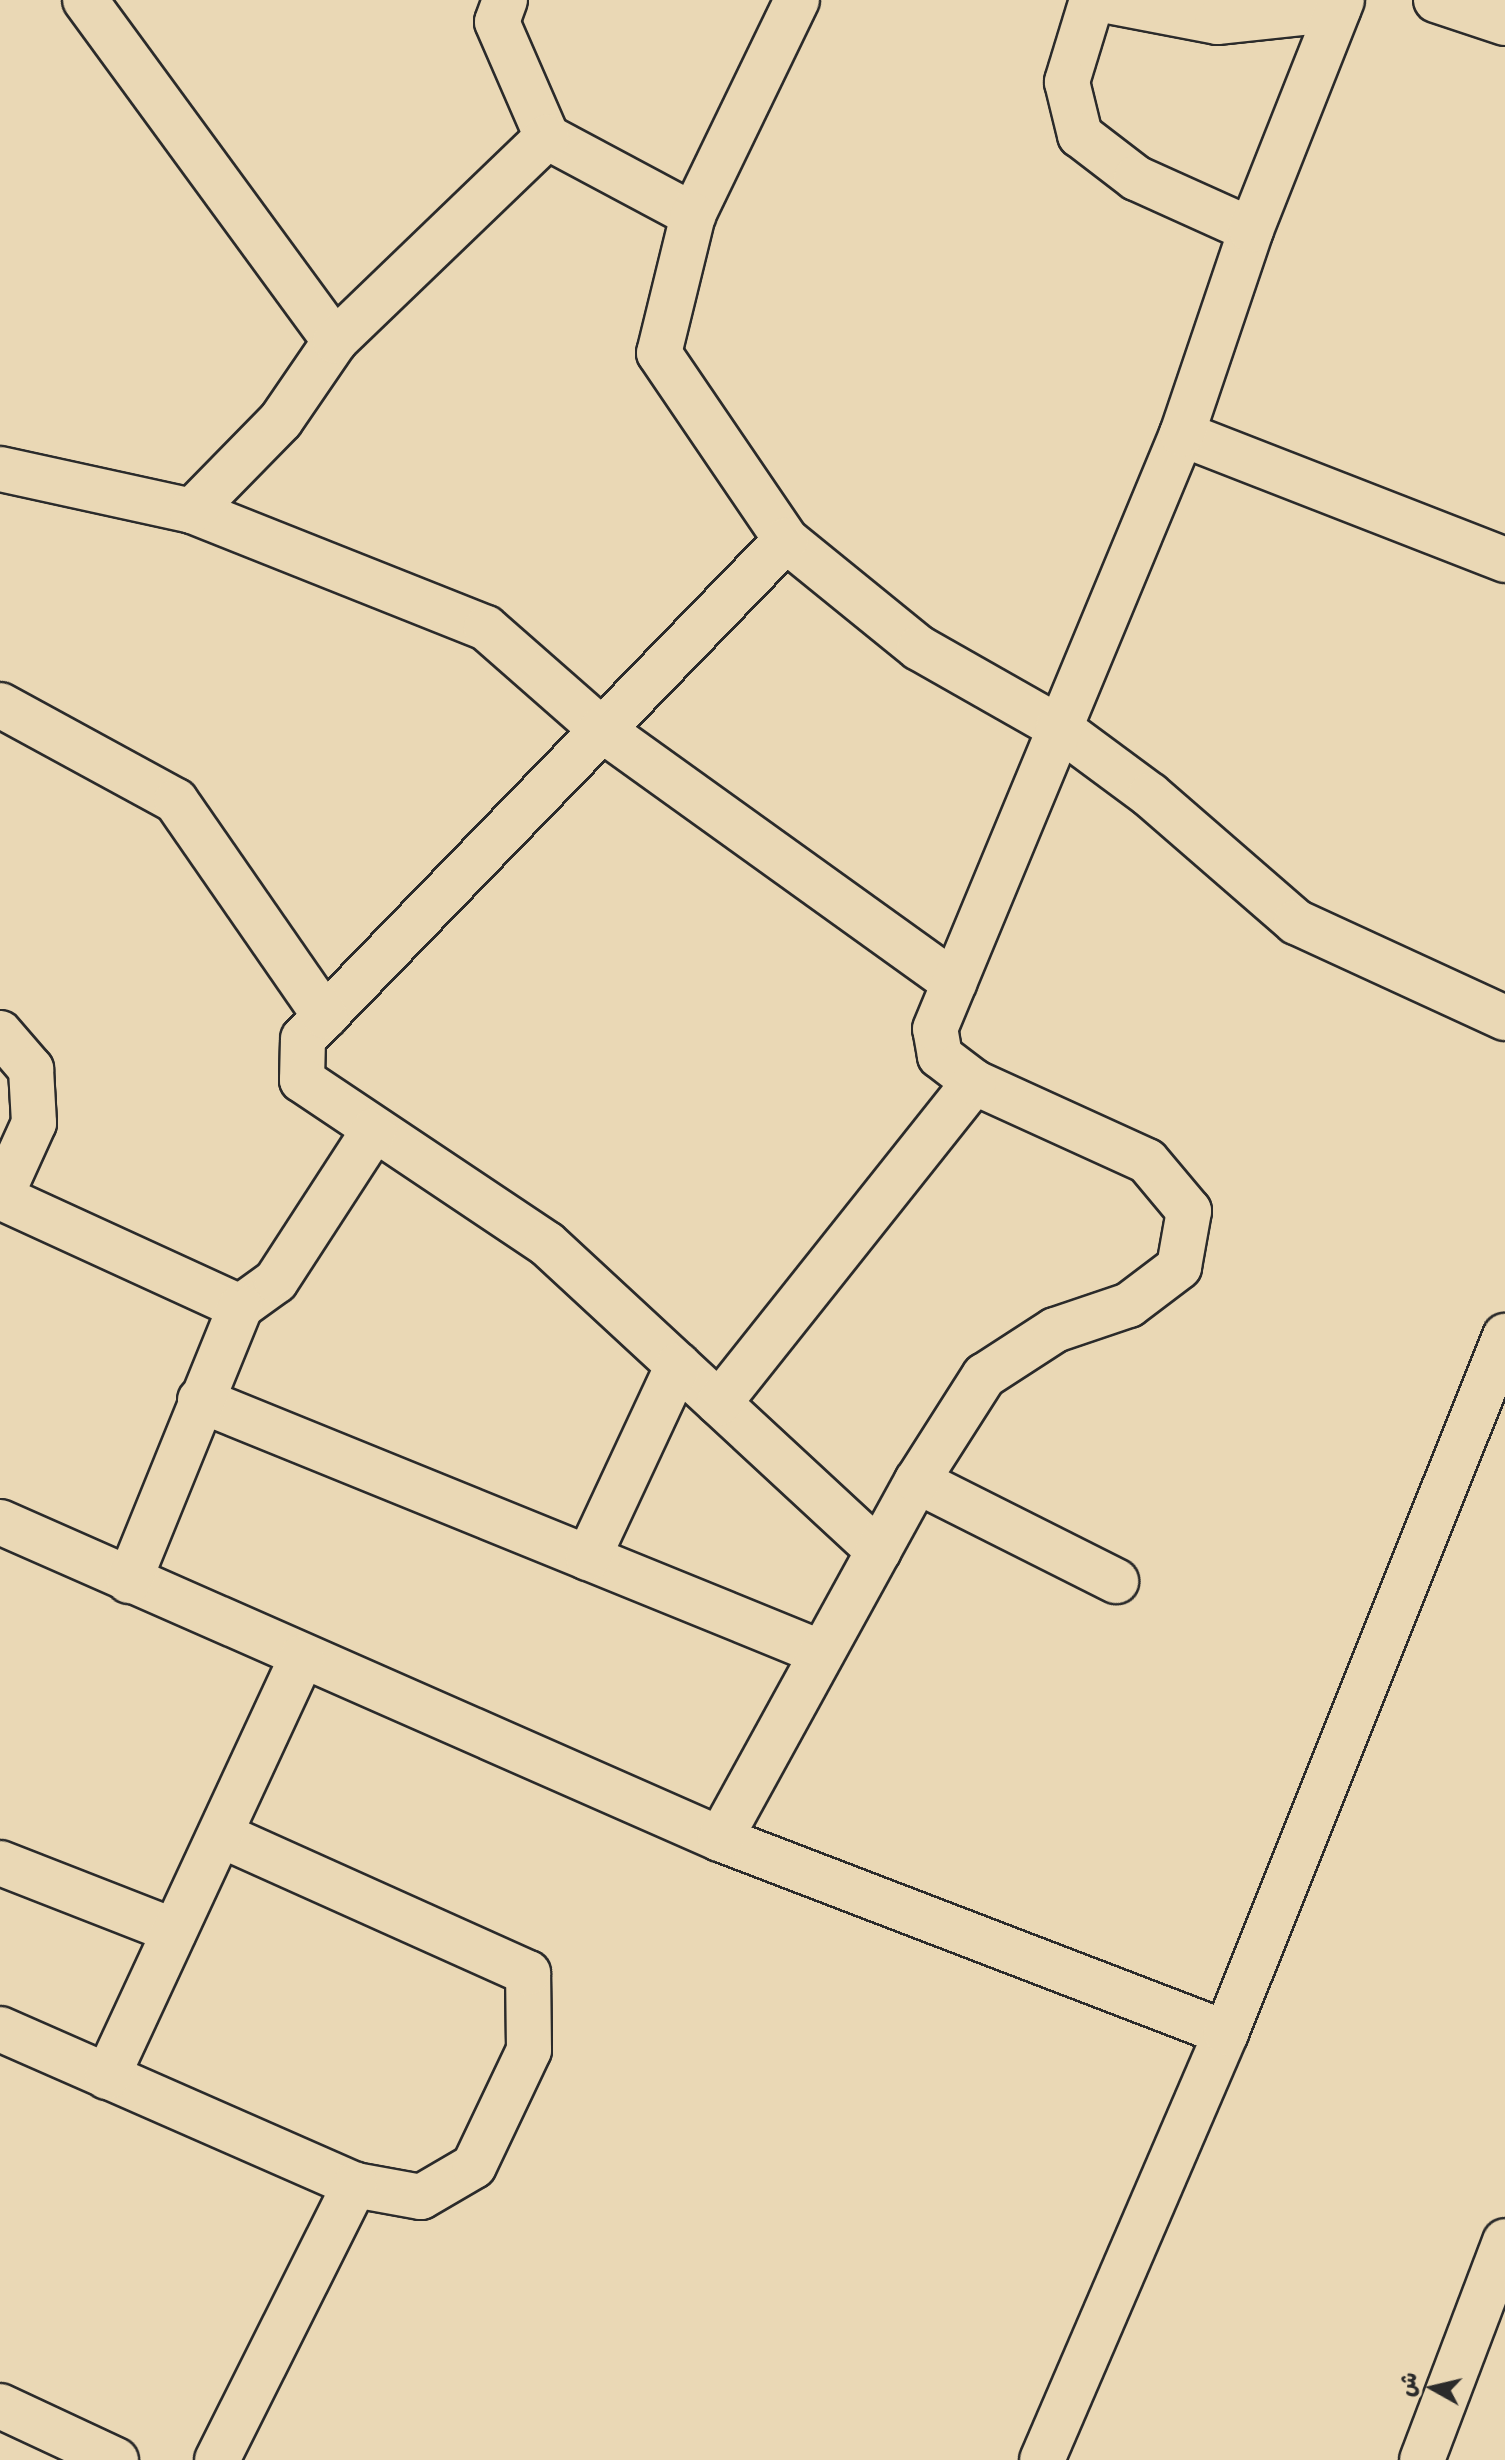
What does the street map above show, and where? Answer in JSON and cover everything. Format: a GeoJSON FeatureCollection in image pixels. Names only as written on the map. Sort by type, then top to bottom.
{"type":"FeatureCollection","features":[{"type":"Feature","properties":{"kind":"main road"},"geometry":{"type":"LineString","coordinates":[[85,0],[335,341]]}},
{"type":"Feature","properties":{"kind":"main road"},"geometry":{"type":"LineString","coordinates":[[505,0],[497,22],[547,137],[693,215]]}},
{"type":"Feature","properties":{"kind":"main road"},"geometry":{"type":"LineString","coordinates":[[797,0],[693,215],[659,353],[786,540],[919,648],[1058,727],[1150,795],[1296,922],[1505,1018]]}},
{"type":"Feature","properties":{"kind":"main road"},"geometry":{"type":"LineString","coordinates":[[1092,0],[1067,82],[1080,135],[1136,178],[1251,230]]}},
{"type":"Feature","properties":{"kind":"main road"},"geometry":{"type":"LineString","coordinates":[[720,1839],[917,1481],[984,1376],[1055,1330],[1129,1305],[1179,1267],[1189,1211],[1147,1161],[974,1082],[940,1056],[935,1029],[1182,434],[1251,230],[1340,4],[1217,22],[1102,0]]}},
{"type":"Feature","properties":{"kind":"main road"},"geometry":{"type":"LineString","coordinates":[[1436,0],[1505,23]]}},
{"type":"Feature","properties":{"kind":"main road"},"geometry":{"type":"LineString","coordinates":[[192,511],[281,420],[335,341],[547,137]]}},
{"type":"Feature","properties":{"kind":"main road"},"geometry":{"type":"LineString","coordinates":[[1182,434],[1505,560]]}},
{"type":"Feature","properties":{"kind":"main road"},"geometry":{"type":"LineString","coordinates":[[0,469],[192,511],[486,628],[601,729],[954,983]]}},
{"type":"Feature","properties":{"kind":"main road"},"geometry":{"type":"LineString","coordinates":[[786,540],[303,1039],[302,1080],[547,1244],[879,1551]]}},
{"type":"Feature","properties":{"kind":"main road"},"geometry":{"type":"LineString","coordinates":[[0,705],[176,801],[325,1016]]}},
{"type":"Feature","properties":{"kind":"main road"},"geometry":{"type":"LineString","coordinates":[[0,1033],[31,1069],[34,1123],[0,1198],[240,1307]]}},
{"type":"Feature","properties":{"kind":"main road"},"geometry":{"type":"LineString","coordinates":[[719,1403],[974,1082]]}},
{"type":"Feature","properties":{"kind":"main road"},"geometry":{"type":"LineString","coordinates":[[129,1581],[240,1307],[276,1281],[374,1130]]}},
{"type":"Feature","properties":{"kind":"main road"},"geometry":{"type":"LineString","coordinates":[[1042,2460],[1226,2033],[1505,1336]]}},
{"type":"Feature","properties":{"kind":"main road"},"geometry":{"type":"LineString","coordinates":[[588,1558],[678,1365]]}},
{"type":"Feature","properties":{"kind":"main road"},"geometry":{"type":"LineString","coordinates":[[200,1400],[822,1653]]}},
{"type":"Feature","properties":{"kind":"main road"},"geometry":{"type":"LineString","coordinates":[[917,1481],[1116,1581]]}},
{"type":"Feature","properties":{"kind":"main road"},"geometry":{"type":"LineString","coordinates":[[0,1522],[720,1839],[1226,2033]]}},
{"type":"Feature","properties":{"kind":"main road"},"geometry":{"type":"LineString","coordinates":[[107,2077],[174,1931],[223,1836],[302,1657]]}},
{"type":"Feature","properties":{"kind":"main road"},"geometry":{"type":"LineString","coordinates":[[0,2029],[355,2185],[421,2197],[474,2166],[529,2050],[528,1973],[223,1836]]}},
{"type":"Feature","properties":{"kind":"main road"},"geometry":{"type":"LineString","coordinates":[[0,1863],[174,1931]]}},
{"type":"Feature","properties":{"kind":"main road"},"geometry":{"type":"LineString","coordinates":[[217,2460],[355,2185]]}},
{"type":"Feature","properties":{"kind":"main road"},"geometry":{"type":"LineString","coordinates":[[1422,2460],[1505,2241]]}},
{"type":"Feature","properties":{"kind":"main road"},"geometry":{"type":"LineString","coordinates":[[0,2406],[116,2460]]}}]}
